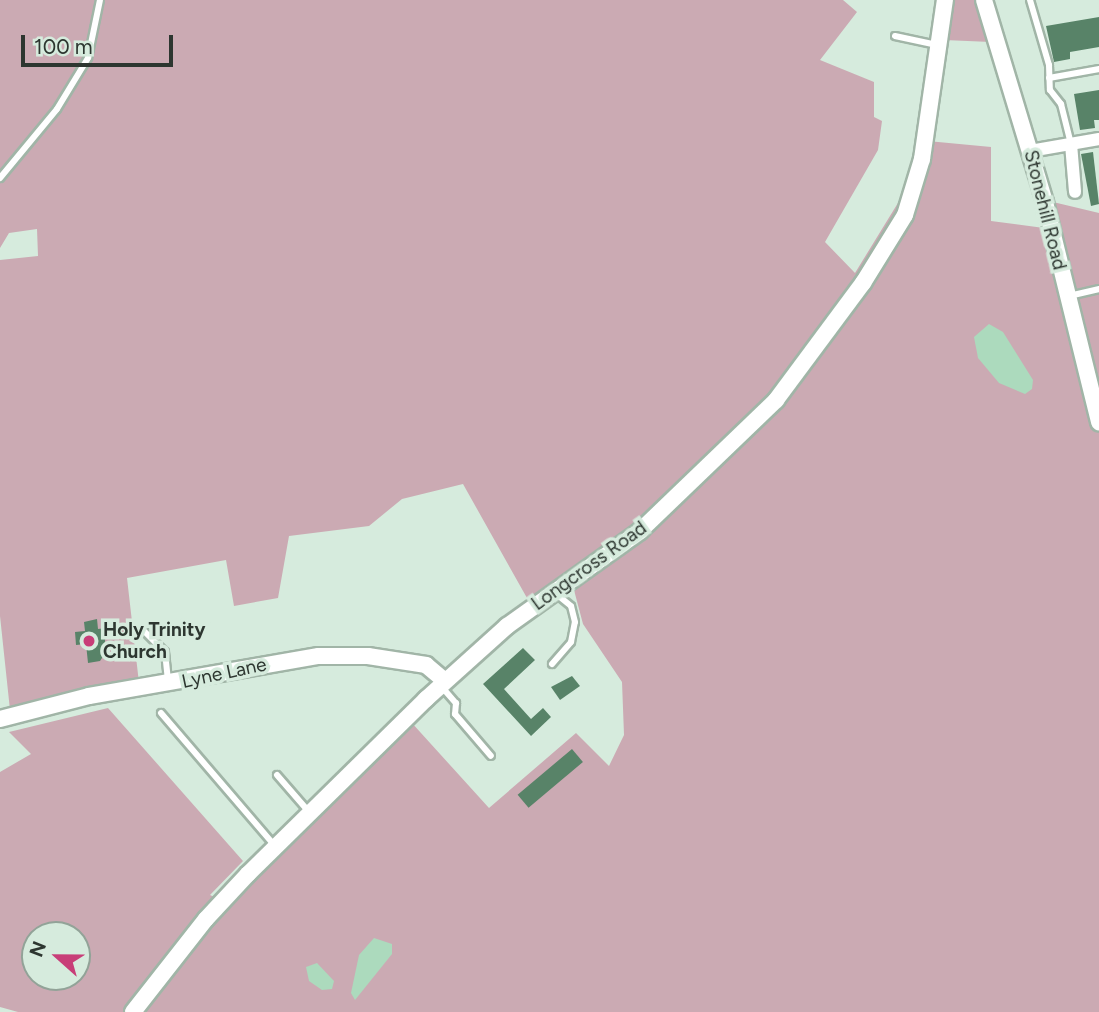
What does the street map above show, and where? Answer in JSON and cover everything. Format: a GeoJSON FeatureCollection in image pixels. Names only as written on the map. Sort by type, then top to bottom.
{"type":"FeatureCollection","features":[{"type":"Feature","properties":{"kind":"main road","name":"Longcross Road"},"geometry":{"type":"LineString","coordinates":[[133,1012],[205,919],[309,812],[443,683],[507,626],[640,531],[736,442],[776,400],[863,283],[895,235],[919,178],[944,0]]}},
{"type":"Feature","properties":{"kind":"main road","name":"Stonehill Road"},"geometry":{"type":"LineString","coordinates":[[984,0],[1030,151],[1099,422]]}},
{"type":"Feature","properties":{"kind":"main road","name":"Lyne Lane"},"geometry":{"type":"LineString","coordinates":[[0,719],[89,696],[168,685],[277,662],[345,654],[426,665],[443,683]]}},
{"type":"Feature","properties":{"kind":"street"},"geometry":{"type":"LineString","coordinates":[[1030,151],[1099,139]]}},
{"type":"Feature","properties":{"kind":"street"},"geometry":{"type":"LineString","coordinates":[[1071,144],[1075,192]]}},
{"type":"Feature","properties":{"kind":"lane"},"geometry":{"type":"LineString","coordinates":[[0,178],[57,109],[88,58],[100,0]]}},
{"type":"Feature","properties":{"kind":"lane"},"geometry":{"type":"LineString","coordinates":[[1030,0],[1049,65],[1048,78],[1071,144]]}},
{"type":"Feature","properties":{"kind":"lane"},"geometry":{"type":"LineString","coordinates":[[895,36],[937,49]]}},
{"type":"Feature","properties":{"kind":"lane"},"geometry":{"type":"LineString","coordinates":[[1048,78],[1099,69]]}},
{"type":"Feature","properties":{"kind":"lane"},"geometry":{"type":"LineString","coordinates":[[1067,296],[1099,289]]}},
{"type":"Feature","properties":{"kind":"lane"},"geometry":{"type":"LineString","coordinates":[[552,664],[570,642],[575,622],[571,606],[555,592]]}},
{"type":"Feature","properties":{"kind":"lane"},"geometry":{"type":"LineString","coordinates":[[145,632],[164,652],[168,685]]}},
{"type":"Feature","properties":{"kind":"lane"},"geometry":{"type":"LineString","coordinates":[[443,683],[456,703],[456,714],[491,756]]}},
{"type":"Feature","properties":{"kind":"lane"},"geometry":{"type":"LineString","coordinates":[[161,713],[275,846]]}},
{"type":"Feature","properties":{"kind":"lane"},"geometry":{"type":"LineString","coordinates":[[277,775],[309,812]]}},
{"type":"Feature","properties":{"kind":"shaded area"},"geometry":{"type":"Polygon","coordinates":[[[0,0],[843,0],[857,12],[820,60],[874,82],[874,117],[882,121],[878,150],[825,242],[855,273],[901,198],[917,140],[991,147],[991,221],[1044,228],[1053,202],[1099,213],[1099,1012],[18,1012],[0,1007],[0,772],[31,754],[9,732],[108,708],[243,861],[210,895],[231,905],[411,722],[489,808],[576,733],[609,766],[624,735],[622,682],[583,624],[570,575],[527,598],[463,484],[402,499],[369,526],[289,536],[278,598],[234,606],[226,560],[127,578],[139,683],[10,710],[0,616],[0,260],[38,256],[37,229],[9,233],[0,248],[0,0]]]}},
{"type":"Feature","properties":{"kind":"shaded area"},"geometry":{"type":"Polygon","coordinates":[[[952,0],[979,0],[991,42],[944,40],[952,0]]]}},
{"type":"Feature","properties":{"kind":"shaded area"},"geometry":{"type":"Polygon","coordinates":[[[989,324],[1003,332],[1033,380],[1032,389],[1025,394],[999,383],[978,358],[974,337],[989,324]]]}},
{"type":"Feature","properties":{"kind":"shaded area"},"geometry":{"type":"Polygon","coordinates":[[[374,938],[392,944],[392,954],[355,1000],[351,993],[359,955],[374,938]]]}},
{"type":"Feature","properties":{"kind":"shaded area"},"geometry":{"type":"Polygon","coordinates":[[[317,963],[334,981],[332,989],[322,990],[309,981],[306,967],[317,963]]]}},
{"type":"Feature","properties":{"kind":"building"},"geometry":{"type":"Polygon","coordinates":[[[1099,17],[1099,47],[1070,52],[1070,59],[1054,62],[1046,26],[1099,17]]]}},
{"type":"Feature","properties":{"kind":"building"},"geometry":{"type":"Polygon","coordinates":[[[1099,90],[1099,120],[1094,120],[1095,128],[1080,130],[1074,94],[1099,90]]]}},
{"type":"Feature","properties":{"kind":"building"},"geometry":{"type":"Polygon","coordinates":[[[1093,152],[1099,204],[1091,206],[1081,154],[1093,152]]]}},
{"type":"Feature","properties":{"kind":"building","name":"Holy Trinity Church"},"geometry":{"type":"Polygon","coordinates":[[[97,619],[98,629],[106,628],[104,655],[100,661],[88,663],[86,644],[76,645],[75,632],[85,631],[84,622],[97,619]]]}},
{"type":"Feature","properties":{"kind":"building"},"geometry":{"type":"Polygon","coordinates":[[[523,648],[535,660],[504,689],[531,719],[543,708],[551,717],[531,736],[483,684],[523,648]]]}},
{"type":"Feature","properties":{"kind":"building"},"geometry":{"type":"Polygon","coordinates":[[[572,676],[580,686],[560,700],[551,687],[572,676]]]}},
{"type":"Feature","properties":{"kind":"building"},"geometry":{"type":"Polygon","coordinates":[[[572,749],[583,762],[529,808],[518,795],[572,749]]]}},
{"type":"Feature","properties":{"kind":"place","name":"Holy Trinity Church"},"geometry":{"type":"Point","coordinates":[89,641]}}]}
